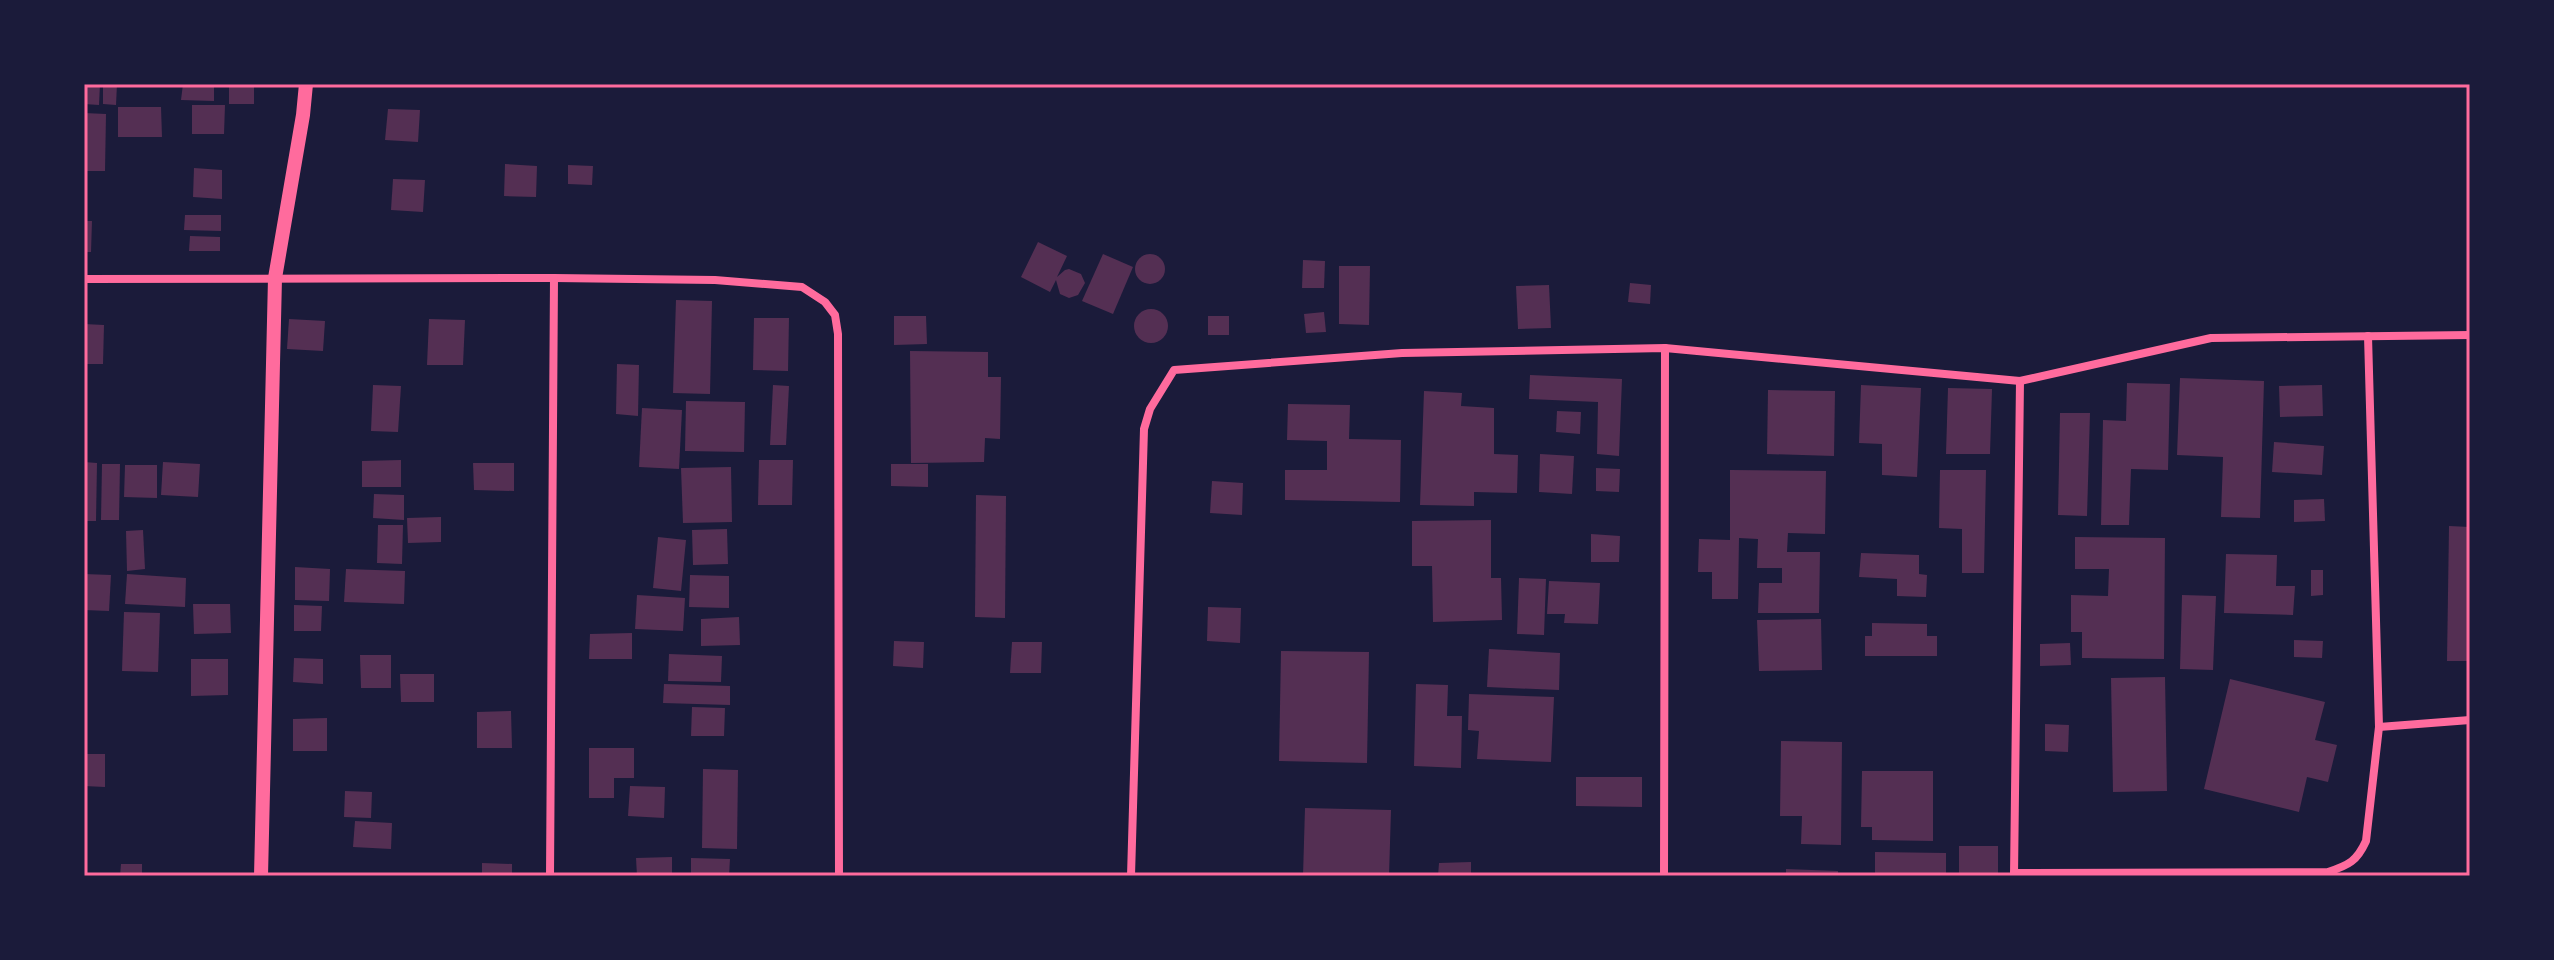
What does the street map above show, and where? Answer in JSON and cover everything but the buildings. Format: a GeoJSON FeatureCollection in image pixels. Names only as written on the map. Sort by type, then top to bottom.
{"type":"FeatureCollection","features":[{"type":"Feature","properties":{"kind":"street"},"geometry":{"type":"LineString","coordinates":[[261,876],[275,278],[306,84]]}},
{"type":"Feature","properties":{"kind":"street"},"geometry":{"type":"LineString","coordinates":[[550,876],[554,278]]}},
{"type":"Feature","properties":{"kind":"street"},"geometry":{"type":"LineString","coordinates":[[84,279],[715,280],[802,287],[825,302],[835,315],[838,334],[839,876]]}},
{"type":"Feature","properties":{"kind":"street"},"geometry":{"type":"LineString","coordinates":[[1131,876],[1144,429],[1150,409],[1174,370],[1402,353],[1665,348],[2020,381],[2211,338],[2470,335]]}},
{"type":"Feature","properties":{"kind":"street"},"geometry":{"type":"LineString","coordinates":[[2020,381],[2014,875],[2328,872],[2359,856],[2366,841],[2379,727],[2368,336]]}},
{"type":"Feature","properties":{"kind":"street"},"geometry":{"type":"LineString","coordinates":[[1664,876],[1665,348]]}},
{"type":"Feature","properties":{"kind":"street"},"geometry":{"type":"LineString","coordinates":[[2379,727],[2470,720]]}}]}
